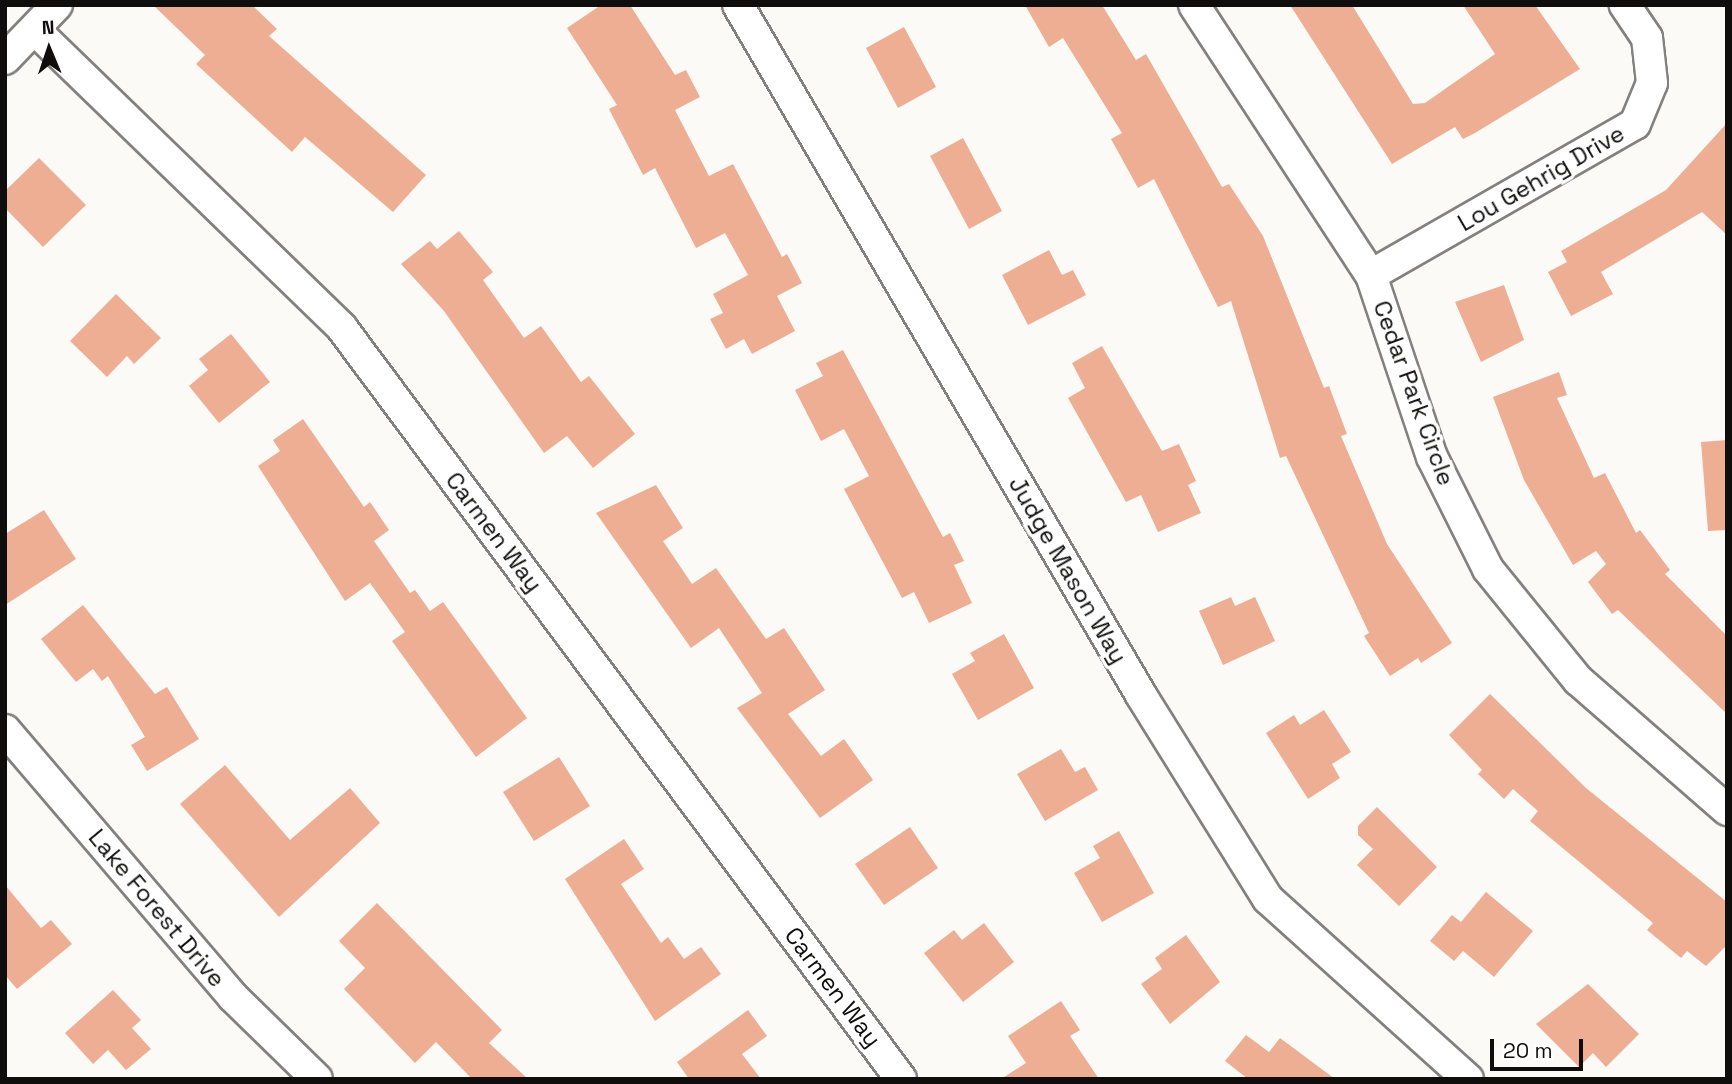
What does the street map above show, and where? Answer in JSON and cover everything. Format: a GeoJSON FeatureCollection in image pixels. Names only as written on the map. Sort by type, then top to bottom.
{"type":"FeatureCollection","features":[{"type":"Feature","properties":{"kind":"street"},"geometry":{"type":"LineString","coordinates":[[5,59],[36,31],[57,5]]}},
{"type":"Feature","properties":{"kind":"street","name":"Judge Mason Way"},"geometry":{"type":"LineString","coordinates":[[738,5],[1141,695],[1268,899],[1468,1079]]}},
{"type":"Feature","properties":{"kind":"street","name":"Cedar Park Circle"},"geometry":{"type":"LineString","coordinates":[[1194,5],[1371,275],[1432,457],[1488,569],[1578,680],[1727,810]]}},
{"type":"Feature","properties":{"kind":"street","name":"Lou Gehrig Drive"},"geometry":{"type":"LineString","coordinates":[[1371,275],[1635,124],[1651,71],[1647,38],[1625,5]]}},
{"type":"Feature","properties":{"kind":"street","name":"Carmen Way"},"geometry":{"type":"LineString","coordinates":[[36,31],[342,328],[901,1079]]}},
{"type":"Feature","properties":{"kind":"street","name":"Lake Forest Drive"},"geometry":{"type":"LineString","coordinates":[[5,730],[233,997],[317,1079]]}},
{"type":"Feature","properties":{"kind":"building"},"geometry":{"type":"Polygon","coordinates":[[[153,5],[252,5],[277,29],[269,36],[426,175],[393,212],[305,137],[292,152],[196,64],[205,55],[153,5]]]}},
{"type":"Feature","properties":{"kind":"building"},"geometry":{"type":"Polygon","coordinates":[[[601,5],[630,5],[675,75],[686,70],[700,97],[675,110],[709,176],[733,164],[782,257],[787,254],[802,283],[777,296],[795,331],[752,354],[744,339],[726,349],[710,319],[723,313],[713,294],[748,275],[725,233],[696,248],[655,168],[643,175],[609,109],[617,105],[567,28],[601,5]]]}},
{"type":"Feature","properties":{"kind":"building"},"geometry":{"type":"Polygon","coordinates":[[[1025,5],[1102,5],[1136,60],[1146,54],[1222,187],[1229,184],[1263,236],[1324,388],[1329,386],[1347,434],[1341,436],[1387,544],[1452,643],[1421,663],[1418,658],[1390,676],[1364,636],[1369,633],[1286,456],[1280,458],[1231,301],[1218,307],[1154,179],[1138,188],[1111,139],[1122,133],[1063,38],[1049,47],[1025,5]]]}},
{"type":"Feature","properties":{"kind":"building"},"geometry":{"type":"Polygon","coordinates":[[[1290,5],[1352,5],[1413,104],[1425,103],[1495,54],[1463,5],[1535,5],[1580,69],[1475,133],[1463,139],[1455,127],[1392,164],[1290,5]]]}},
{"type":"Feature","properties":{"kind":"building"},"geometry":{"type":"Polygon","coordinates":[[[904,27],[936,87],[898,108],[866,48],[904,27]]]}},
{"type":"Feature","properties":{"kind":"building"},"geometry":{"type":"Polygon","coordinates":[[[1727,123],[1727,235],[1702,212],[1601,272],[1613,294],[1571,316],[1548,272],[1567,262],[1561,251],[1666,190],[1727,123]]]}},
{"type":"Feature","properties":{"kind":"building"},"geometry":{"type":"Polygon","coordinates":[[[963,138],[1002,211],[969,229],[930,156],[963,138]]]}},
{"type":"Feature","properties":{"kind":"building"},"geometry":{"type":"Polygon","coordinates":[[[39,158],[86,205],[43,247],[5,208],[5,191],[39,158]]]}},
{"type":"Feature","properties":{"kind":"building"},"geometry":{"type":"Polygon","coordinates":[[[459,231],[493,272],[483,280],[524,338],[541,326],[581,382],[589,376],[635,434],[593,468],[567,436],[544,453],[444,311],[401,264],[430,241],[437,249],[459,231]]]}},
{"type":"Feature","properties":{"kind":"building"},"geometry":{"type":"Polygon","coordinates":[[[1049,250],[1062,275],[1073,270],[1086,295],[1028,325],[1002,275],[1049,250]]]}},
{"type":"Feature","properties":{"kind":"building"},"geometry":{"type":"Polygon","coordinates":[[[1504,285],[1524,340],[1481,362],[1455,302],[1504,285]]]}},
{"type":"Feature","properties":{"kind":"building"},"geometry":{"type":"Polygon","coordinates":[[[116,294],[161,338],[134,364],[127,356],[107,377],[70,341],[116,294]]]}},
{"type":"Feature","properties":{"kind":"building"},"geometry":{"type":"Polygon","coordinates":[[[231,334],[270,382],[219,423],[189,386],[208,370],[199,359],[231,334]]]}},
{"type":"Feature","properties":{"kind":"building"},"geometry":{"type":"Polygon","coordinates":[[[1102,346],[1162,451],[1179,444],[1196,481],[1188,485],[1201,513],[1158,532],[1141,495],[1126,502],[1068,398],[1085,388],[1072,363],[1102,346]]]}},
{"type":"Feature","properties":{"kind":"building"},"geometry":{"type":"Polygon","coordinates":[[[843,350],[943,537],[950,533],[964,561],[954,565],[972,603],[929,623],[914,592],[902,598],[844,489],[869,476],[844,429],[821,441],[795,390],[823,376],[816,363],[843,350]]]}},
{"type":"Feature","properties":{"kind":"building"},"geometry":{"type":"Polygon","coordinates":[[[1559,372],[1567,395],[1557,398],[1594,478],[1605,473],[1636,533],[1640,530],[1670,570],[1665,574],[1727,636],[1727,714],[1618,610],[1612,614],[1588,582],[1606,564],[1596,551],[1573,565],[1524,480],[1493,397],[1559,372]]]}},
{"type":"Feature","properties":{"kind":"building"},"geometry":{"type":"Polygon","coordinates":[[[303,419],[364,507],[370,502],[389,530],[374,541],[410,593],[415,590],[430,611],[443,602],[527,718],[476,757],[392,641],[405,632],[370,583],[345,601],[258,466],[280,451],[273,440],[303,419]]]}},
{"type":"Feature","properties":{"kind":"building"},"geometry":{"type":"Polygon","coordinates":[[[1727,440],[1727,530],[1708,531],[1701,442],[1727,440]]]}},
{"type":"Feature","properties":{"kind":"building"},"geometry":{"type":"Polygon","coordinates":[[[656,485],[683,528],[663,541],[692,584],[716,568],[766,639],[784,628],[825,690],[788,714],[821,756],[844,739],[873,780],[820,818],[737,708],[762,693],[719,628],[691,648],[596,513],[656,485]]]}},
{"type":"Feature","properties":{"kind":"building"},"geometry":{"type":"Polygon","coordinates":[[[44,510],[76,559],[5,605],[5,534],[44,510]]]}},
{"type":"Feature","properties":{"kind":"building"},"geometry":{"type":"Polygon","coordinates":[[[1231,597],[1235,606],[1255,597],[1275,641],[1223,665],[1199,611],[1231,597]]]}},
{"type":"Feature","properties":{"kind":"building"},"geometry":{"type":"Polygon","coordinates":[[[83,605],[155,694],[167,687],[199,739],[147,771],[131,745],[145,737],[108,676],[102,681],[93,669],[76,682],[41,639],[83,605]]]}},
{"type":"Feature","properties":{"kind":"building"},"geometry":{"type":"Polygon","coordinates":[[[1004,634],[1034,688],[978,720],[952,674],[975,661],[970,653],[1004,634]]]}},
{"type":"Feature","properties":{"kind":"building"},"geometry":{"type":"Polygon","coordinates":[[[1490,694],[1586,788],[1727,902],[1727,945],[1706,966],[1687,951],[1681,958],[1647,930],[1653,923],[1530,821],[1538,811],[1513,789],[1504,799],[1478,774],[1482,770],[1449,735],[1490,694]]]}},
{"type":"Feature","properties":{"kind":"building"},"geometry":{"type":"Polygon","coordinates":[[[1324,710],[1351,752],[1332,764],[1340,778],[1308,799],[1266,733],[1294,715],[1300,725],[1324,710]]]}},
{"type":"Feature","properties":{"kind":"building"},"geometry":{"type":"Polygon","coordinates":[[[1061,749],[1075,772],[1085,767],[1098,790],[1045,821],[1017,774],[1061,749]]]}},
{"type":"Feature","properties":{"kind":"building"},"geometry":{"type":"Polygon","coordinates":[[[559,757],[590,806],[534,841],[503,792],[559,757]]]}},
{"type":"Feature","properties":{"kind":"building"},"geometry":{"type":"Polygon","coordinates":[[[225,765],[290,840],[350,788],[380,823],[279,917],[180,804],[225,765]]]}},
{"type":"Feature","properties":{"kind":"building"},"geometry":{"type":"Polygon","coordinates":[[[1377,807],[1437,867],[1399,906],[1357,865],[1373,849],[1358,835],[1358,826],[1377,807]]]}},
{"type":"Feature","properties":{"kind":"building"},"geometry":{"type":"Polygon","coordinates":[[[910,827],[938,868],[884,905],[855,864],[910,827]]]}},
{"type":"Feature","properties":{"kind":"building"},"geometry":{"type":"Polygon","coordinates":[[[1119,831],[1154,893],[1102,922],[1074,873],[1100,858],[1093,846],[1119,831]]]}},
{"type":"Feature","properties":{"kind":"building"},"geometry":{"type":"Polygon","coordinates":[[[624,839],[644,869],[621,884],[661,943],[668,937],[684,959],[701,947],[721,974],[655,1021],[565,879],[624,839]]]}},
{"type":"Feature","properties":{"kind":"building"},"geometry":{"type":"Polygon","coordinates":[[[5,885],[41,928],[51,920],[72,944],[17,989],[5,975],[5,885]]]}},
{"type":"Feature","properties":{"kind":"building"},"geometry":{"type":"Polygon","coordinates":[[[1486,892],[1533,931],[1494,977],[1463,951],[1454,961],[1430,941],[1452,915],[1461,922],[1486,892]]]}},
{"type":"Feature","properties":{"kind":"building"},"geometry":{"type":"Polygon","coordinates":[[[377,903],[502,1030],[489,1043],[528,1079],[472,1079],[436,1042],[415,1063],[344,989],[365,968],[339,941],[377,903]]]}},
{"type":"Feature","properties":{"kind":"building"},"geometry":{"type":"Polygon","coordinates":[[[984,923],[1014,962],[963,1002],[924,953],[954,930],[962,940],[984,923]]]}},
{"type":"Feature","properties":{"kind":"building"},"geometry":{"type":"Polygon","coordinates":[[[1186,935],[1220,982],[1170,1024],[1141,984],[1162,969],[1155,958],[1186,935]]]}},
{"type":"Feature","properties":{"kind":"building"},"geometry":{"type":"Polygon","coordinates":[[[1588,984],[1639,1034],[1606,1067],[1593,1053],[1579,1067],[1536,1024],[1588,984]]]}},
{"type":"Feature","properties":{"kind":"building"},"geometry":{"type":"Polygon","coordinates":[[[113,990],[141,1020],[132,1028],[151,1049],[126,1070],[108,1050],[93,1064],[65,1033],[113,990]]]}},
{"type":"Feature","properties":{"kind":"building"},"geometry":{"type":"Polygon","coordinates":[[[1061,1001],[1080,1030],[1070,1036],[1099,1079],[1001,1079],[1026,1063],[1008,1036],[1061,1001]]]}},
{"type":"Feature","properties":{"kind":"building"},"geometry":{"type":"Polygon","coordinates":[[[748,1010],[767,1036],[742,1054],[761,1079],[689,1079],[677,1062],[748,1010]]]}},
{"type":"Feature","properties":{"kind":"building"},"geometry":{"type":"Polygon","coordinates":[[[1246,1035],[1269,1052],[1280,1038],[1335,1079],[1248,1079],[1225,1061],[1246,1035]]]}}]}
